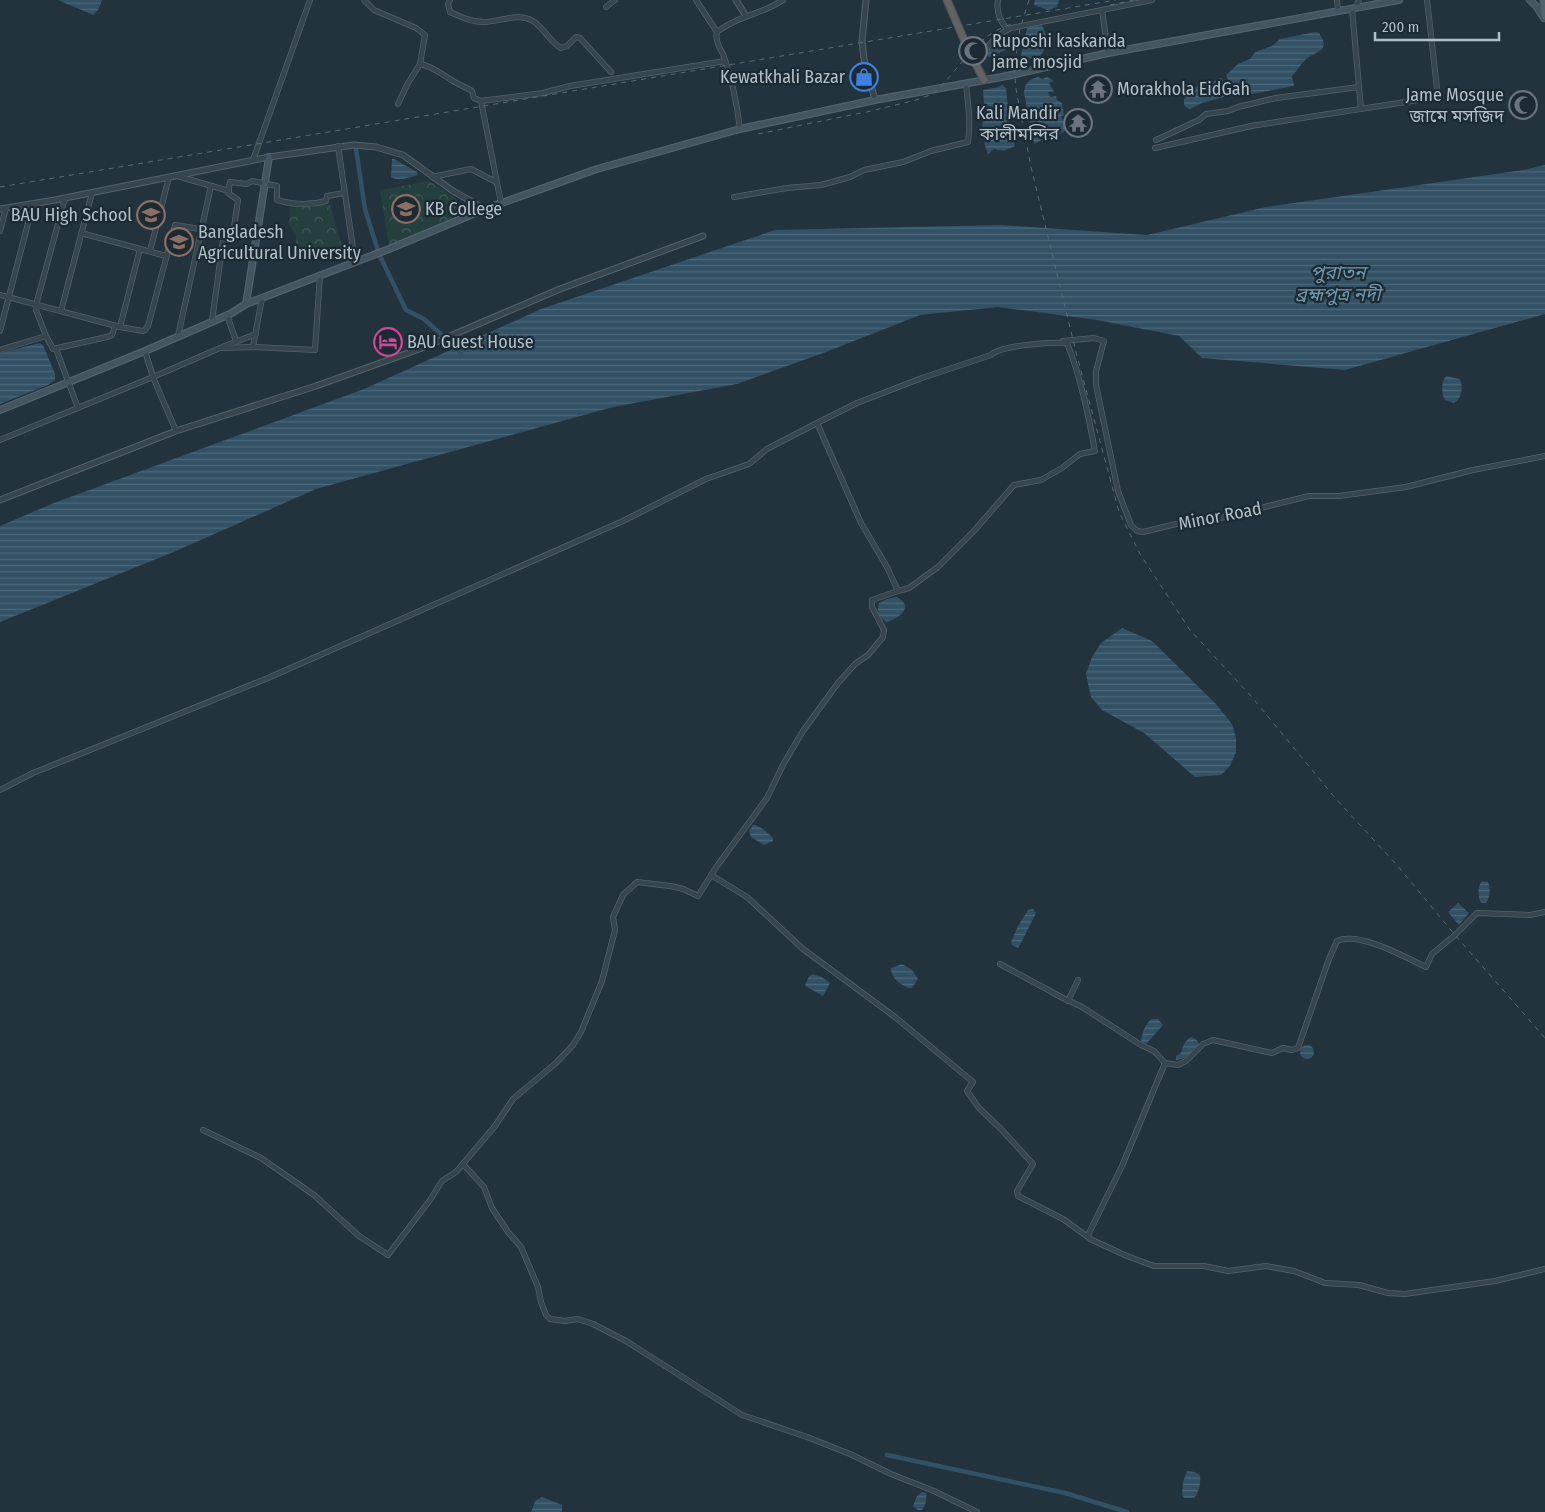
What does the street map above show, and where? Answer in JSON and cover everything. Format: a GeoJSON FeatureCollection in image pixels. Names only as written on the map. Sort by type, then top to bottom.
{"type":"FeatureCollection","features":[{"type":"Feature","properties":{"kind":"highway"},"geometry":{"type":"LineString","coordinates":[[947,0],[984,80]]}},
{"type":"Feature","properties":{"kind":"main road"},"geometry":{"type":"LineString","coordinates":[[0,410],[145,351],[227,315],[246,304],[485,209],[596,169],[740,128],[875,100],[966,84],[1108,53],[1399,0]]}},
{"type":"Feature","properties":{"kind":"main road"},"geometry":{"type":"LineString","coordinates":[[1530,0],[1538,7],[1545,18]]}},
{"type":"Feature","properties":{"kind":"main road"},"geometry":{"type":"LineString","coordinates":[[1543,0],[1545,18]]}},
{"type":"Feature","properties":{"kind":"main road"},"geometry":{"type":"LineString","coordinates":[[246,304],[269,157]]}},
{"type":"Feature","properties":{"kind":"street"},"geometry":{"type":"LineString","coordinates":[[253,160],[310,0]]}},
{"type":"Feature","properties":{"kind":"street"},"geometry":{"type":"LineString","coordinates":[[364,0],[374,10],[416,28],[425,35],[420,64],[398,104]]}},
{"type":"Feature","properties":{"kind":"street"},"geometry":{"type":"LineString","coordinates":[[450,0],[448,4],[450,12],[465,19],[486,22],[508,17],[522,18],[533,22],[561,48],[564,48],[576,37],[580,38],[611,72]]}},
{"type":"Feature","properties":{"kind":"street"},"geometry":{"type":"LineString","coordinates":[[606,7],[615,0]]}},
{"type":"Feature","properties":{"kind":"street"},"geometry":{"type":"LineString","coordinates":[[696,0],[718,32]]}},
{"type":"Feature","properties":{"kind":"street"},"geometry":{"type":"LineString","coordinates":[[736,0],[746,16]]}},
{"type":"Feature","properties":{"kind":"street"},"geometry":{"type":"LineString","coordinates":[[740,128],[737,106],[725,61],[716,38],[718,32],[746,16],[777,4],[782,0]]}},
{"type":"Feature","properties":{"kind":"street"},"geometry":{"type":"LineString","coordinates":[[866,0],[862,42],[864,58],[875,100]]}},
{"type":"Feature","properties":{"kind":"street"},"geometry":{"type":"LineString","coordinates":[[998,0],[997,6],[1000,20],[1008,29]]}},
{"type":"Feature","properties":{"kind":"street"},"geometry":{"type":"LineString","coordinates":[[976,65],[984,50],[994,39],[1008,29],[1152,0]]}},
{"type":"Feature","properties":{"kind":"street"},"geometry":{"type":"LineString","coordinates":[[1338,0],[1338,11]]}},
{"type":"Feature","properties":{"kind":"street"},"geometry":{"type":"LineString","coordinates":[[1359,0],[1354,8],[1361,109]]}},
{"type":"Feature","properties":{"kind":"street"},"geometry":{"type":"LineString","coordinates":[[1155,148],[1251,126],[1438,97],[1428,0]]}},
{"type":"Feature","properties":{"kind":"street"},"geometry":{"type":"LineString","coordinates":[[1102,10],[1108,53]]}},
{"type":"Feature","properties":{"kind":"street"},"geometry":{"type":"LineString","coordinates":[[420,64],[427,65],[469,89],[472,91],[474,98],[482,101],[543,93],[570,86],[725,61]]}},
{"type":"Feature","properties":{"kind":"street"},"geometry":{"type":"LineString","coordinates":[[734,197],[821,184],[850,177],[864,170],[903,162],[931,151],[968,142],[970,129],[966,84]]}},
{"type":"Feature","properties":{"kind":"street"},"geometry":{"type":"LineString","coordinates":[[1156,140],[1198,120],[1206,114],[1228,111],[1276,98],[1359,87]]}},
{"type":"Feature","properties":{"kind":"street"},"geometry":{"type":"LineString","coordinates":[[482,101],[501,203]]}},
{"type":"Feature","properties":{"kind":"street"},"geometry":{"type":"LineString","coordinates":[[0,232],[3,209],[253,160],[338,146],[367,145],[391,151],[410,159],[432,177],[485,209]]}},
{"type":"Feature","properties":{"kind":"street"},"geometry":{"type":"LineString","coordinates":[[338,146],[355,262]]}},
{"type":"Feature","properties":{"kind":"street"},"geometry":{"type":"LineString","coordinates":[[432,177],[471,169],[496,182]]}},
{"type":"Feature","properties":{"kind":"street"},"geometry":{"type":"LineString","coordinates":[[0,295],[118,327],[140,332],[145,330],[175,225],[233,234],[238,200],[229,191],[172,176]]}},
{"type":"Feature","properties":{"kind":"street"},"geometry":{"type":"LineString","coordinates":[[150,252],[172,176]]}},
{"type":"Feature","properties":{"kind":"street"},"geometry":{"type":"LineString","coordinates":[[229,191],[230,182],[247,184],[252,181],[277,186],[277,200],[292,204],[309,205],[326,201],[327,196],[344,193]]}},
{"type":"Feature","properties":{"kind":"street"},"geometry":{"type":"LineString","coordinates":[[178,336],[212,186]]}},
{"type":"Feature","properties":{"kind":"street"},"geometry":{"type":"LineString","coordinates":[[61,311],[92,193]]}},
{"type":"Feature","properties":{"kind":"street"},"geometry":{"type":"LineString","coordinates":[[65,198],[36,310],[52,348],[56,349],[112,335],[118,327],[140,249]]}},
{"type":"Feature","properties":{"kind":"street"},"geometry":{"type":"LineString","coordinates":[[0,332],[33,204]]}},
{"type":"Feature","properties":{"kind":"street"},"geometry":{"type":"LineString","coordinates":[[81,233],[166,256]]}},
{"type":"Feature","properties":{"kind":"street"},"geometry":{"type":"LineString","coordinates":[[212,321],[224,233]]}},
{"type":"Feature","properties":{"kind":"street"},"geometry":{"type":"LineString","coordinates":[[0,500],[176,431],[316,386],[422,348],[560,288],[704,236]]}},
{"type":"Feature","properties":{"kind":"street"},"geometry":{"type":"LineString","coordinates":[[221,253],[253,258]]}},
{"type":"Feature","properties":{"kind":"street"},"geometry":{"type":"LineString","coordinates":[[220,348],[314,350],[320,275]]}},
{"type":"Feature","properties":{"kind":"street"},"geometry":{"type":"LineString","coordinates":[[254,348],[262,298]]}},
{"type":"Feature","properties":{"kind":"street"},"geometry":{"type":"LineString","coordinates":[[227,315],[236,341]]}},
{"type":"Feature","properties":{"kind":"street"},"geometry":{"type":"LineString","coordinates":[[0,440],[256,334]]}},
{"type":"Feature","properties":{"kind":"street"},"geometry":{"type":"LineString","coordinates":[[0,350],[46,336]]}},
{"type":"Feature","properties":{"kind":"street","name":"Minor Road"},"geometry":{"type":"LineString","coordinates":[[1056,342],[1094,338],[1104,341],[1096,371],[1096,385],[1118,491],[1131,526],[1136,531],[1143,532],[1176,524],[1204,522],[1309,496],[1339,496],[1406,486],[1473,470],[1545,456]]}},
{"type":"Feature","properties":{"kind":"street"},"geometry":{"type":"LineString","coordinates":[[0,790],[33,773],[268,678],[623,521],[706,479],[749,464],[767,449],[857,403],[922,378],[991,355],[995,351],[1025,345],[1056,342],[1067,343],[1073,358],[1089,418],[1095,451],[1080,454],[1062,468],[1040,480],[1014,485],[973,532],[938,567],[910,588],[872,600],[872,607],[884,630],[883,637],[868,655],[850,670],[823,702],[803,731],[767,798],[698,896],[683,889],[637,882],[623,895],[613,917],[615,930],[602,981],[581,1032],[573,1045],[556,1063],[514,1099],[495,1126],[456,1172],[442,1181],[388,1256],[359,1236],[314,1195],[261,1158],[203,1130]]}},
{"type":"Feature","properties":{"kind":"street"},"geometry":{"type":"LineString","coordinates":[[56,349],[78,408]]}},
{"type":"Feature","properties":{"kind":"street"},"geometry":{"type":"LineString","coordinates":[[145,351],[176,431]]}},
{"type":"Feature","properties":{"kind":"street"},"geometry":{"type":"LineString","coordinates":[[817,423],[861,523],[887,567],[898,591]]}},
{"type":"Feature","properties":{"kind":"street"},"geometry":{"type":"LineString","coordinates":[[711,875],[747,897],[803,949],[895,1017],[973,1082],[967,1091],[979,1108],[1033,1164],[1017,1192],[1018,1196],[1063,1219],[1088,1237],[1127,1256],[1154,1266],[1204,1266],[1228,1271],[1266,1266],[1294,1271],[1325,1283],[1358,1285],[1388,1293],[1404,1294],[1495,1281],[1545,1269]]}},
{"type":"Feature","properties":{"kind":"street"},"geometry":{"type":"LineString","coordinates":[[1000,964],[1068,1001],[1082,1006],[1141,1045],[1154,1051],[1165,1063],[1178,1065],[1186,1061],[1203,1044],[1213,1040],[1272,1053],[1283,1048],[1292,1050],[1298,1048],[1329,959],[1337,941],[1343,938],[1361,940],[1393,951],[1426,967],[1432,954],[1477,913],[1516,915],[1545,912]]}},
{"type":"Feature","properties":{"kind":"street"},"geometry":{"type":"LineString","coordinates":[[1068,1001],[1078,980]]}},
{"type":"Feature","properties":{"kind":"street"},"geometry":{"type":"LineString","coordinates":[[1088,1237],[1141,1126],[1155,1085],[1165,1063]]}},
{"type":"Feature","properties":{"kind":"street"},"geometry":{"type":"LineString","coordinates":[[463,1164],[484,1187],[492,1208],[521,1247],[538,1287],[546,1315],[550,1318],[565,1321],[578,1319],[593,1324],[626,1341],[742,1415],[850,1454],[977,1512]]}},
{"type":"Feature","properties":{"kind":"green space"},"geometry":{"type":"Polygon","coordinates":[[[429,181],[457,199],[456,217],[389,245],[380,190],[429,181]]]}},
{"type":"Feature","properties":{"kind":"green space"},"geometry":{"type":"Polygon","coordinates":[[[330,204],[342,246],[296,249],[296,234],[289,225],[290,207],[292,205],[304,207],[330,204]]]}},
{"type":"Feature","properties":{"kind":"water"},"geometry":{"type":"Polygon","coordinates":[[[58,0],[102,0],[98,10],[93,15],[58,0]]]}},
{"type":"Feature","properties":{"kind":"water"},"geometry":{"type":"Polygon","coordinates":[[[1035,0],[1059,0],[1057,7],[1048,10],[1034,5],[1035,0]]]}},
{"type":"Feature","properties":{"kind":"water"},"geometry":{"type":"Polygon","coordinates":[[[1039,24],[1042,25],[1046,39],[1043,52],[1036,59],[1023,58],[1021,56],[1027,28],[1039,24]]]}},
{"type":"Feature","properties":{"kind":"water"},"geometry":{"type":"Polygon","coordinates":[[[1315,32],[1319,33],[1323,39],[1323,48],[1305,60],[1292,76],[1294,86],[1247,95],[1233,94],[1226,75],[1238,64],[1250,59],[1255,52],[1272,46],[1280,39],[1315,32]]]}},
{"type":"Feature","properties":{"kind":"water"},"geometry":{"type":"Polygon","coordinates":[[[1002,38],[1006,41],[1006,50],[989,57],[987,52],[1002,38]]]}},
{"type":"Feature","properties":{"kind":"water"},"geometry":{"type":"Polygon","coordinates":[[[1038,77],[1042,79],[1047,77],[1054,81],[1049,83],[1054,92],[1048,92],[1050,97],[1056,96],[1057,100],[1062,103],[1064,115],[1061,116],[1064,124],[1067,125],[1066,130],[1054,138],[1051,135],[1034,144],[1024,93],[1028,82],[1038,77]]]}},
{"type":"Feature","properties":{"kind":"water"},"geometry":{"type":"Polygon","coordinates":[[[1221,78],[1228,86],[1224,97],[1202,103],[1190,109],[1184,105],[1184,99],[1198,86],[1221,78]]]}},
{"type":"Feature","properties":{"kind":"water"},"geometry":{"type":"Polygon","coordinates":[[[1002,85],[1006,88],[1009,119],[1015,146],[1004,151],[994,149],[988,154],[982,129],[985,118],[983,90],[1002,85]]]}},
{"type":"Feature","properties":{"kind":"water"},"geometry":{"type":"Polygon","coordinates":[[[392,159],[417,172],[418,175],[401,179],[391,177],[392,159]]]}},
{"type":"Feature","properties":{"kind":"water","name":"পুরাতন ব্রহ্মপুত্র নদী"},"geometry":{"type":"Polygon","coordinates":[[[1545,165],[1545,314],[1345,370],[1202,358],[1179,336],[1097,320],[998,307],[920,315],[737,384],[613,407],[316,489],[176,551],[0,622],[0,526],[54,503],[364,389],[541,309],[775,230],[1000,225],[1147,235],[1266,207],[1523,170],[1545,165]]]}},
{"type":"Feature","properties":{"kind":"water"},"geometry":{"type":"Polygon","coordinates":[[[40,343],[43,345],[55,374],[55,380],[48,385],[0,404],[0,353],[40,343]]]}},
{"type":"Feature","properties":{"kind":"water"},"geometry":{"type":"Polygon","coordinates":[[[1446,376],[1460,379],[1461,392],[1459,399],[1454,403],[1445,400],[1443,394],[1442,385],[1446,376]]]}},
{"type":"Feature","properties":{"kind":"water"},"geometry":{"type":"Polygon","coordinates":[[[897,597],[905,605],[905,608],[900,615],[887,622],[879,614],[879,603],[897,597]]]}},
{"type":"Feature","properties":{"kind":"water"},"geometry":{"type":"Polygon","coordinates":[[[1122,628],[1152,641],[1216,704],[1232,724],[1236,738],[1236,752],[1230,766],[1221,775],[1195,777],[1144,733],[1102,710],[1091,697],[1086,674],[1092,657],[1101,643],[1122,628]]]}},
{"type":"Feature","properties":{"kind":"water"},"geometry":{"type":"Polygon","coordinates":[[[753,825],[764,830],[773,838],[773,841],[764,845],[751,837],[749,831],[753,825]]]}},
{"type":"Feature","properties":{"kind":"water"},"geometry":{"type":"Polygon","coordinates":[[[1482,881],[1488,882],[1490,888],[1486,903],[1481,903],[1479,898],[1480,883],[1482,881]]]}},
{"type":"Feature","properties":{"kind":"water"},"geometry":{"type":"Polygon","coordinates":[[[1458,903],[1469,913],[1459,925],[1448,912],[1458,903]]]}},
{"type":"Feature","properties":{"kind":"water"},"geometry":{"type":"Polygon","coordinates":[[[1033,909],[1036,913],[1018,948],[1012,945],[1011,942],[1028,910],[1033,909]]]}},
{"type":"Feature","properties":{"kind":"water"},"geometry":{"type":"Polygon","coordinates":[[[902,964],[912,970],[918,979],[912,988],[899,983],[891,972],[891,968],[902,964]]]}},
{"type":"Feature","properties":{"kind":"water"},"geometry":{"type":"Polygon","coordinates":[[[812,974],[822,977],[830,983],[823,996],[805,986],[812,974]]]}},
{"type":"Feature","properties":{"kind":"water"},"geometry":{"type":"Polygon","coordinates":[[[1152,1019],[1158,1019],[1163,1025],[1146,1044],[1141,1042],[1142,1036],[1146,1026],[1152,1019]]]}},
{"type":"Feature","properties":{"kind":"water"},"geometry":{"type":"Polygon","coordinates":[[[1191,1037],[1197,1040],[1199,1044],[1185,1058],[1176,1060],[1176,1056],[1181,1053],[1185,1042],[1191,1037]]]}},
{"type":"Feature","properties":{"kind":"water"},"geometry":{"type":"Polygon","coordinates":[[[1304,1045],[1310,1045],[1314,1052],[1310,1059],[1304,1059],[1300,1055],[1300,1049],[1304,1045]]]}},
{"type":"Feature","properties":{"kind":"water"},"geometry":{"type":"Polygon","coordinates":[[[1187,1471],[1200,1475],[1199,1487],[1194,1498],[1184,1498],[1182,1495],[1183,1482],[1187,1471]]]}},
{"type":"Feature","properties":{"kind":"water"},"geometry":{"type":"Polygon","coordinates":[[[922,1492],[926,1493],[926,1502],[922,1510],[918,1510],[913,1506],[917,1496],[922,1492]]]}},
{"type":"Feature","properties":{"kind":"water"},"geometry":{"type":"Polygon","coordinates":[[[542,1497],[562,1505],[562,1512],[531,1512],[535,1501],[542,1497]]]}},
{"type":"Feature","properties":{"kind":"waterway"},"geometry":{"type":"LineString","coordinates":[[356,149],[365,209],[378,251]]}},
{"type":"Feature","properties":{"kind":"waterway"},"geometry":{"type":"LineString","coordinates":[[380,256],[406,310],[424,319],[442,335]]}},
{"type":"Feature","properties":{"kind":"waterway"},"geometry":{"type":"LineString","coordinates":[[447,341],[461,353]]}},
{"type":"Feature","properties":{"kind":"waterway"},"geometry":{"type":"LineString","coordinates":[[887,1455],[1065,1493],[1127,1512]]}},
{"type":"Feature","properties":{"kind":"railway"},"geometry":{"type":"LineString","coordinates":[[1029,0],[1020,29],[1014,68],[1016,89],[1031,167],[1076,352],[1119,512],[1140,554],[1190,630],[1251,696],[1336,799],[1396,864],[1545,1038]]}},
{"type":"Feature","properties":{"kind":"railway"},"geometry":{"type":"LineString","coordinates":[[0,187],[1116,0]]}},
{"type":"Feature","properties":{"kind":"railway"},"geometry":{"type":"LineString","coordinates":[[1110,5],[1134,0]]}},
{"type":"Feature","properties":{"kind":"railway"},"geometry":{"type":"LineString","coordinates":[[758,134],[871,111],[930,95],[939,89],[971,51],[989,35],[1012,24]]}},
{"type":"Feature","properties":{"kind":"place","name":"Ruposhi kaskanda jame mosjid"},"geometry":{"type":"Point","coordinates":[973,51]}},
{"type":"Feature","properties":{"kind":"place","name":"Kewatkhali Bazar"},"geometry":{"type":"Point","coordinates":[864,77]}},
{"type":"Feature","properties":{"kind":"place","name":"Morakhola EidGah"},"geometry":{"type":"Point","coordinates":[1098,89]}},
{"type":"Feature","properties":{"kind":"place","name":"Jame Mosque জামে মসজিদ"},"geometry":{"type":"Point","coordinates":[1523,105]}},
{"type":"Feature","properties":{"kind":"place","name":"Kali Mandir কালীমন্দির"},"geometry":{"type":"Point","coordinates":[1078,123]}},
{"type":"Feature","properties":{"kind":"place","name":"KB College"},"geometry":{"type":"Point","coordinates":[406,209]}},
{"type":"Feature","properties":{"kind":"place","name":"BAU High School"},"geometry":{"type":"Point","coordinates":[151,215]}},
{"type":"Feature","properties":{"kind":"place","name":"Bangladesh Agricultural University"},"geometry":{"type":"Point","coordinates":[179,242]}},
{"type":"Feature","properties":{"kind":"place","name":"BAU Guest House"},"geometry":{"type":"Point","coordinates":[388,342]}}]}
